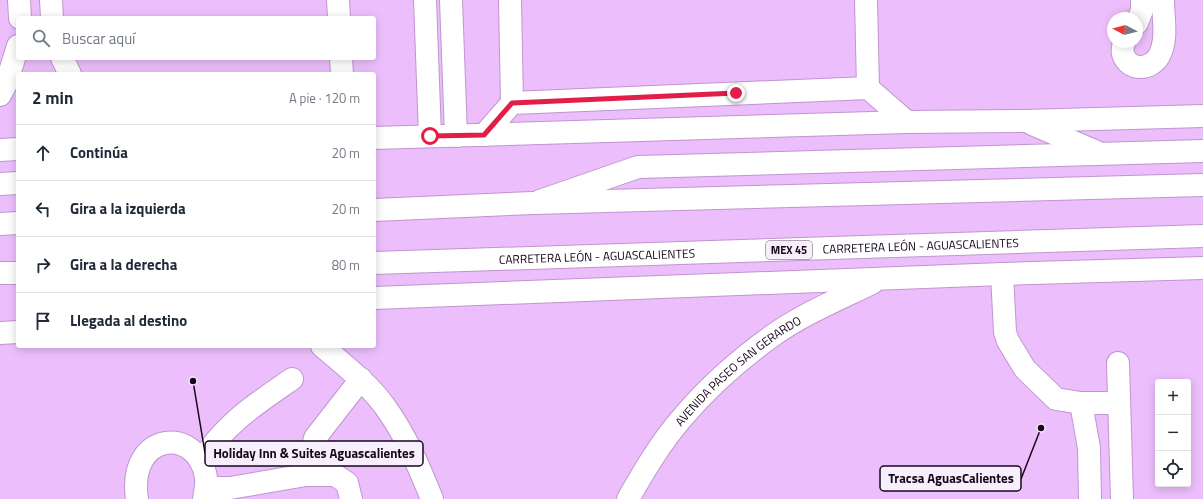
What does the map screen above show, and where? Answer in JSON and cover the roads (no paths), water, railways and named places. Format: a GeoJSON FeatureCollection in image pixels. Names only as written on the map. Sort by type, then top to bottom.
{"type":"FeatureCollection","features":[{"type":"Feature","properties":{"kind":"main road"},"geometry":{"type":"LineString","coordinates":[[19,0],[20,16]]}},
{"type":"Feature","properties":{"kind":"main road"},"geometry":{"type":"LineString","coordinates":[[50,0],[52,16]]}},
{"type":"Feature","properties":{"kind":"main road"},"geometry":{"type":"LineString","coordinates":[[338,0],[339,16]]}},
{"type":"Feature","properties":{"kind":"main road"},"geometry":{"type":"LineString","coordinates":[[425,0],[430,136]]}},
{"type":"Feature","properties":{"kind":"main road"},"geometry":{"type":"LineString","coordinates":[[451,0],[456,136]]}},
{"type":"Feature","properties":{"kind":"main road"},"geometry":{"type":"LineString","coordinates":[[484,135],[512,103],[510,0]]}},
{"type":"Feature","properties":{"kind":"main road"},"geometry":{"type":"LineString","coordinates":[[866,0],[868,88]]}},
{"type":"Feature","properties":{"kind":"main road"},"geometry":{"type":"LineString","coordinates":[[1141,12],[1142,0]]}},
{"type":"Feature","properties":{"kind":"main road"},"geometry":{"type":"LineString","coordinates":[[1123,48],[1122,53],[1128,63],[1140,68],[1153,64],[1160,54],[1164,36],[1163,0]]}},
{"type":"Feature","properties":{"kind":"main road"},"geometry":{"type":"LineString","coordinates":[[0,95],[6,84],[16,57]]}},
{"type":"Feature","properties":{"kind":"main road"},"geometry":{"type":"LineString","coordinates":[[63,60],[69,72]]}},
{"type":"Feature","properties":{"kind":"main road"},"geometry":{"type":"LineString","coordinates":[[341,60],[342,72]]}},
{"type":"Feature","properties":{"kind":"main road"},"geometry":{"type":"LineString","coordinates":[[512,103],[868,88],[907,122]]}},
{"type":"Feature","properties":{"kind":"main road"},"geometry":{"type":"LineString","coordinates":[[376,138],[907,122],[1025,121],[1203,116]]}},
{"type":"Feature","properties":{"kind":"main road"},"geometry":{"type":"LineString","coordinates":[[1025,121],[1104,155]]}},
{"type":"Feature","properties":{"kind":"main road"},"geometry":{"type":"LineString","coordinates":[[0,150],[16,149]]}},
{"type":"Feature","properties":{"kind":"main road"},"geometry":{"type":"LineString","coordinates":[[533,203],[638,167],[1203,151]]}},
{"type":"Feature","properties":{"kind":"main road"},"geometry":{"type":"LineString","coordinates":[[0,184],[16,183]]}},
{"type":"Feature","properties":{"kind":"main road"},"geometry":{"type":"LineString","coordinates":[[376,210],[533,203],[1203,185]]}},
{"type":"Feature","properties":{"kind":"main road"},"geometry":{"type":"LineString","coordinates":[[0,224],[16,223]]}},
{"type":"Feature","properties":{"kind":"main road","name":"CARRETERA LEÓN - AGUASCALIENTES"},"geometry":{"type":"LineString","coordinates":[[376,263],[1203,236]]}},
{"type":"Feature","properties":{"kind":"main road"},"geometry":{"type":"LineString","coordinates":[[376,298],[1002,274],[1203,268]]}},
{"type":"Feature","properties":{"kind":"main road"},"geometry":{"type":"LineString","coordinates":[[0,273],[16,273]]}},
{"type":"Feature","properties":{"kind":"main road"},"geometry":{"type":"LineString","coordinates":[[1002,274],[1005,332],[1008,341],[1025,369],[1056,399],[1081,403],[1118,403]]}},
{"type":"Feature","properties":{"kind":"main road","name":"AVENIDA PASEO SAN GERARDO"},"geometry":{"type":"LineString","coordinates":[[628,499],[642,475],[682,418],[722,378],[773,335],[830,303],[881,279]]}},
{"type":"Feature","properties":{"kind":"main road"},"geometry":{"type":"LineString","coordinates":[[0,333],[16,332]]}},
{"type":"Feature","properties":{"kind":"main road"},"geometry":{"type":"LineString","coordinates":[[324,348],[360,379],[386,408],[414,453],[432,499]]}},
{"type":"Feature","properties":{"kind":"main road"},"geometry":{"type":"LineString","coordinates":[[1118,363],[1122,499]]}},
{"type":"Feature","properties":{"kind":"main road"},"geometry":{"type":"LineString","coordinates":[[200,462],[226,428],[246,411],[292,379]]}},
{"type":"Feature","properties":{"kind":"main road"},"geometry":{"type":"LineString","coordinates":[[306,475],[315,438],[360,379]]}},
{"type":"Feature","properties":{"kind":"main road"},"geometry":{"type":"LineString","coordinates":[[1081,403],[1089,448],[1090,499]]}},
{"type":"Feature","properties":{"kind":"main road"},"geometry":{"type":"LineString","coordinates":[[137,499],[137,483],[141,464],[149,450],[155,445],[164,443],[182,445],[200,462],[206,478],[205,493],[230,494],[306,475],[335,475],[347,483],[351,499]]}},
{"type":"Feature","properties":{"kind":"place","name":"Holiday Inn & Suites Aguascalientes"},"geometry":{"type":"Point","coordinates":[193,381]}},
{"type":"Feature","properties":{"kind":"place","name":"Tracsa AguasCalientes"},"geometry":{"type":"Point","coordinates":[1041,428]}}]}
